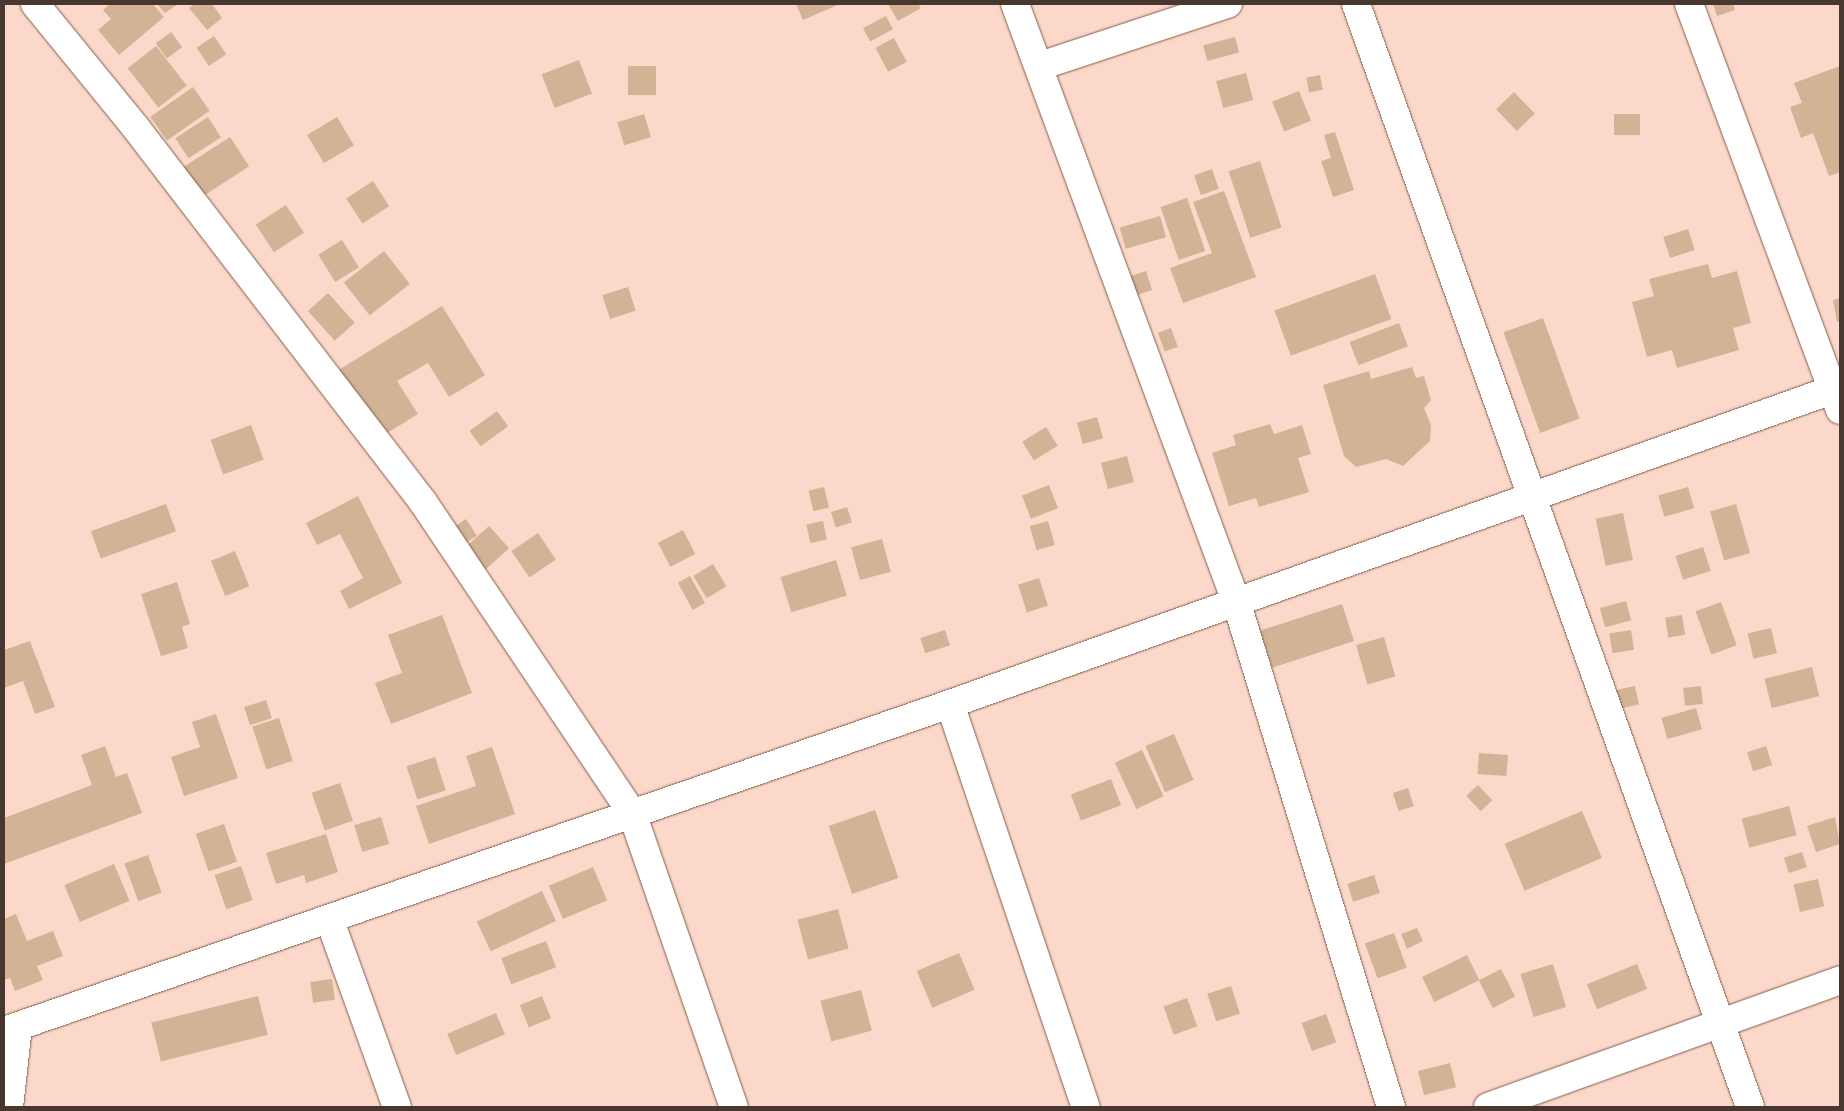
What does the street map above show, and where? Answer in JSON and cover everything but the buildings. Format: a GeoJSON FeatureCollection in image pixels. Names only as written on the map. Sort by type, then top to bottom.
{"type":"FeatureCollection","features":[{"type":"Feature","properties":{"kind":"street"},"geometry":{"type":"LineString","coordinates":[[35,4],[136,128],[423,502],[632,813],[734,1107]]}},
{"type":"Feature","properties":{"kind":"street"},"geometry":{"type":"LineString","coordinates":[[1015,4],[1040,66],[1237,604],[1392,1107]]}},
{"type":"Feature","properties":{"kind":"street"},"geometry":{"type":"LineString","coordinates":[[1040,66],[1228,4]]}},
{"type":"Feature","properties":{"kind":"street"},"geometry":{"type":"LineString","coordinates":[[1356,4],[1535,498],[1717,1022],[1750,1107]]}},
{"type":"Feature","properties":{"kind":"street"},"geometry":{"type":"LineString","coordinates":[[10,1107],[11,1029],[330,921],[632,813],[1237,604],[1535,498],[1838,396],[1689,4]]}},
{"type":"Feature","properties":{"kind":"street"},"geometry":{"type":"LineString","coordinates":[[950,704],[1086,1107]]}},
{"type":"Feature","properties":{"kind":"street"},"geometry":{"type":"LineString","coordinates":[[330,921],[398,1107]]}},
{"type":"Feature","properties":{"kind":"street"},"geometry":{"type":"LineString","coordinates":[[1488,1107],[1717,1022],[1840,980]]}}]}
